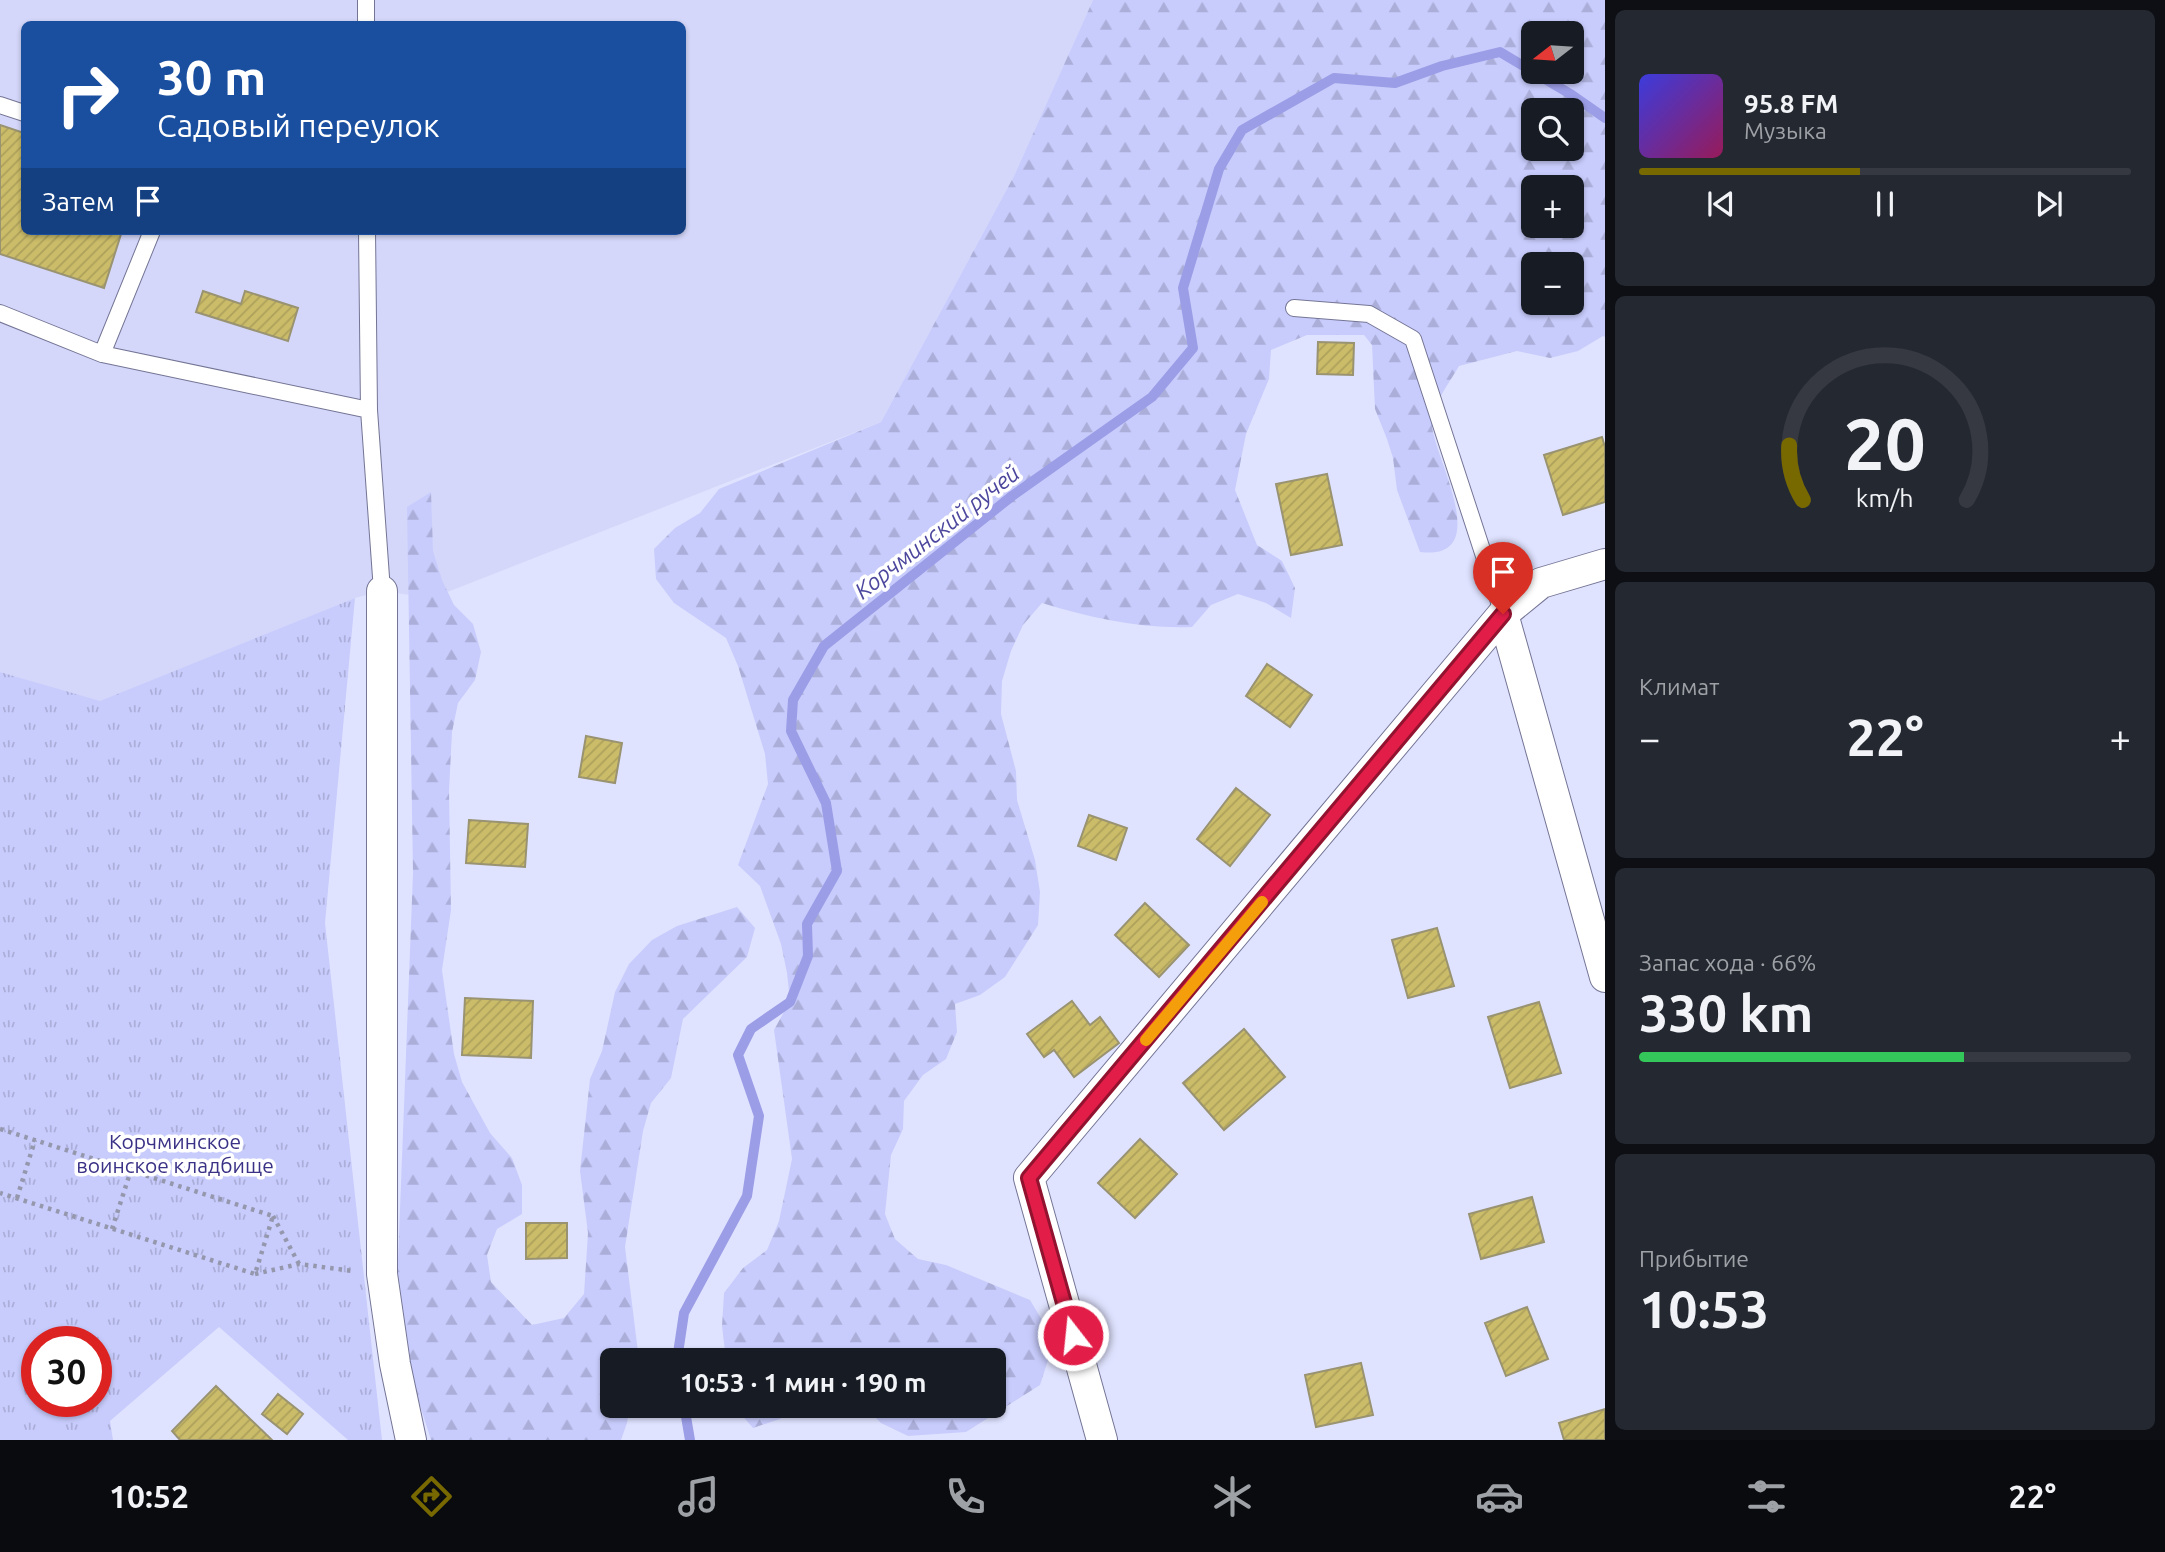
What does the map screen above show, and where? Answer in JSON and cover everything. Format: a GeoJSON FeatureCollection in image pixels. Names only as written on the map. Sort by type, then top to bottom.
{"type":"FeatureCollection","features":[{"type":"Feature","properties":{"kind":"street"},"geometry":{"type":"LineString","coordinates":[[1102,1440],[1029,1178],[1503,614],[1541,583],[1605,564]]}},
{"type":"Feature","properties":{"kind":"street"},"geometry":{"type":"LineString","coordinates":[[382,591],[382,1274],[395,1364],[411,1440]]}},
{"type":"Feature","properties":{"kind":"street"},"geometry":{"type":"LineString","coordinates":[[1503,614],[1605,977]]}},
{"type":"Feature","properties":{"kind":"lane"},"geometry":{"type":"LineString","coordinates":[[366,0],[366,21]]}},
{"type":"Feature","properties":{"kind":"lane"},"geometry":{"type":"LineString","coordinates":[[0,105],[21,112]]}},
{"type":"Feature","properties":{"kind":"lane"},"geometry":{"type":"LineString","coordinates":[[102,354],[150,235]]}},
{"type":"Feature","properties":{"kind":"lane"},"geometry":{"type":"LineString","coordinates":[[367,235],[369,410],[382,591]]}},
{"type":"Feature","properties":{"kind":"lane"},"geometry":{"type":"LineString","coordinates":[[1294,308],[1369,314],[1413,339],[1503,614]]}},
{"type":"Feature","properties":{"kind":"lane"},"geometry":{"type":"LineString","coordinates":[[0,313],[102,354],[369,410]]}},
{"type":"Feature","properties":{"kind":"path"},"geometry":{"type":"LineString","coordinates":[[0,1129],[273,1216],[299,1264]]}},
{"type":"Feature","properties":{"kind":"path"},"geometry":{"type":"LineString","coordinates":[[17,1198],[36,1140]]}},
{"type":"Feature","properties":{"kind":"path"},"geometry":{"type":"LineString","coordinates":[[112,1229],[131,1170]]}},
{"type":"Feature","properties":{"kind":"path"},"geometry":{"type":"LineString","coordinates":[[0,1193],[255,1274],[299,1264],[382,1274]]}},
{"type":"Feature","properties":{"kind":"path"},"geometry":{"type":"LineString","coordinates":[[255,1274],[273,1216]]}},
{"type":"Feature","properties":{"kind":"shaded area"},"geometry":{"type":"Polygon","coordinates":[[[0,0],[1093,0],[1014,176],[881,422],[432,598],[382,591],[355,598],[100,702],[0,672],[0,0]]]}},
{"type":"Feature","properties":{"kind":"green space"},"geometry":{"type":"Polygon","coordinates":[[[1093,0],[1605,0],[1605,337],[1578,351],[1550,358],[1517,351],[1459,366],[1438,402],[1432,425],[1455,503],[1457,524],[1454,540],[1442,550],[1420,552],[1397,490],[1393,458],[1375,409],[1372,345],[1364,335],[1307,335],[1271,350],[1269,379],[1246,434],[1235,490],[1257,545],[1282,561],[1295,588],[1291,618],[1266,603],[1238,594],[1211,605],[1192,627],[1116,621],[1042,603],[1023,625],[1011,651],[1002,681],[1001,714],[1016,771],[1017,800],[1035,860],[1040,892],[1038,925],[1005,977],[980,995],[955,1004],[957,1032],[946,1059],[923,1075],[904,1101],[903,1129],[891,1155],[885,1214],[895,1239],[918,1259],[946,1265],[1030,1300],[1045,1325],[1049,1357],[1040,1385],[1006,1407],[1006,1348],[725,1348],[722,1326],[724,1293],[743,1268],[767,1250],[779,1221],[792,1159],[774,1030],[790,1001],[781,944],[760,886],[738,865],[768,784],[765,754],[738,666],[726,638],[674,603],[656,579],[654,549],[675,528],[700,513],[719,489],[881,422],[1014,176],[1093,0]]]}},
{"type":"Feature","properties":{"kind":"green space"},"geometry":{"type":"Polygon","coordinates":[[[431,492],[433,551],[442,580],[454,605],[473,624],[481,652],[475,680],[458,703],[452,732],[449,791],[451,910],[442,970],[454,1054],[462,1082],[490,1133],[512,1158],[522,1185],[522,1214],[497,1229],[487,1255],[491,1282],[532,1325],[564,1318],[584,1294],[588,1233],[580,1171],[590,1079],[602,1051],[615,992],[629,964],[652,940],[677,926],[737,907],[755,928],[747,957],[683,1019],[671,1078],[651,1103],[643,1131],[625,1247],[638,1348],[600,1348],[600,1418],[628,1418],[621,1440],[431,1440],[412,1380],[397,1287],[413,873],[407,507],[431,492]]]}},
{"type":"Feature","properties":{"kind":"green space","name":"Корчминское воинское кладбище"},"geometry":{"type":"Polygon","coordinates":[[[355,598],[325,923],[382,1440],[348,1440],[219,1327],[110,1421],[113,1440],[0,1440],[0,672],[100,701],[355,598]]]}},
{"type":"Feature","properties":{"kind":"green space"},"geometry":{"type":"Polygon","coordinates":[[[744,1418],[781,1418],[780,1419],[753,1428],[744,1418]]]}},
{"type":"Feature","properties":{"kind":"green space"},"geometry":{"type":"Polygon","coordinates":[[[876,1418],[988,1418],[966,1432],[908,1436],[876,1418]]]}},
{"type":"Feature","properties":{"kind":"building"},"geometry":{"type":"Polygon","coordinates":[[[0,125],[21,132],[21,235],[121,235],[104,288],[0,254],[0,125]]]}},
{"type":"Feature","properties":{"kind":"building"},"geometry":{"type":"Polygon","coordinates":[[[203,291],[241,304],[245,291],[298,308],[288,341],[196,312],[203,291]]]}},
{"type":"Feature","properties":{"kind":"building"},"geometry":{"type":"Polygon","coordinates":[[[1318,342],[1354,343],[1353,375],[1317,374],[1318,342]]]}},
{"type":"Feature","properties":{"kind":"building"},"geometry":{"type":"Polygon","coordinates":[[[1602,437],[1605,447],[1605,502],[1563,515],[1544,455],[1602,437]]]}},
{"type":"Feature","properties":{"kind":"building"},"geometry":{"type":"Polygon","coordinates":[[[1327,474],[1342,545],[1291,555],[1276,484],[1327,474]]]}},
{"type":"Feature","properties":{"kind":"building"},"geometry":{"type":"Polygon","coordinates":[[[1267,664],[1312,695],[1290,727],[1246,696],[1267,664]]]}},
{"type":"Feature","properties":{"kind":"building"},"geometry":{"type":"Polygon","coordinates":[[[586,736],[622,743],[615,783],[579,777],[586,736]]]}},
{"type":"Feature","properties":{"kind":"building"},"geometry":{"type":"Polygon","coordinates":[[[1236,788],[1270,815],[1230,866],[1197,839],[1236,788]]]}},
{"type":"Feature","properties":{"kind":"building"},"geometry":{"type":"Polygon","coordinates":[[[1089,815],[1127,828],[1116,860],[1078,846],[1089,815]]]}},
{"type":"Feature","properties":{"kind":"building"},"geometry":{"type":"Polygon","coordinates":[[[469,820],[528,824],[525,867],[466,863],[469,820]]]}},
{"type":"Feature","properties":{"kind":"building"},"geometry":{"type":"Polygon","coordinates":[[[1145,903],[1189,945],[1159,977],[1115,935],[1145,903]]]}},
{"type":"Feature","properties":{"kind":"building"},"geometry":{"type":"Polygon","coordinates":[[[1437,928],[1454,986],[1408,998],[1392,940],[1437,928]]]}},
{"type":"Feature","properties":{"kind":"building"},"geometry":{"type":"Polygon","coordinates":[[[465,998],[533,1001],[531,1058],[462,1055],[465,998]]]}},
{"type":"Feature","properties":{"kind":"building"},"geometry":{"type":"Polygon","coordinates":[[[1072,1001],[1090,1025],[1100,1017],[1119,1043],[1074,1077],[1054,1050],[1044,1057],[1027,1034],[1072,1001]]]}},
{"type":"Feature","properties":{"kind":"building"},"geometry":{"type":"Polygon","coordinates":[[[1539,1002],[1561,1073],[1510,1088],[1488,1017],[1539,1002]]]}},
{"type":"Feature","properties":{"kind":"building"},"geometry":{"type":"Polygon","coordinates":[[[1244,1029],[1285,1077],[1224,1130],[1183,1083],[1244,1029]]]}},
{"type":"Feature","properties":{"kind":"building"},"geometry":{"type":"Polygon","coordinates":[[[1140,1139],[1177,1174],[1135,1218],[1098,1183],[1140,1139]]]}},
{"type":"Feature","properties":{"kind":"building"},"geometry":{"type":"Polygon","coordinates":[[[1532,1197],[1544,1242],[1481,1259],[1469,1214],[1532,1197]]]}},
{"type":"Feature","properties":{"kind":"building"},"geometry":{"type":"Polygon","coordinates":[[[526,1223],[567,1223],[567,1258],[526,1259],[526,1223]]]}},
{"type":"Feature","properties":{"kind":"building"},"geometry":{"type":"Polygon","coordinates":[[[1527,1307],[1548,1359],[1506,1376],[1485,1323],[1527,1307]]]}},
{"type":"Feature","properties":{"kind":"building"},"geometry":{"type":"Polygon","coordinates":[[[1361,1363],[1373,1415],[1316,1427],[1305,1375],[1361,1363]]]}},
{"type":"Feature","properties":{"kind":"building"},"geometry":{"type":"Polygon","coordinates":[[[216,1386],[272,1440],[180,1440],[172,1431],[216,1386]]]}},
{"type":"Feature","properties":{"kind":"building"},"geometry":{"type":"Polygon","coordinates":[[[278,1394],[303,1414],[287,1434],[262,1414],[278,1394]]]}},
{"type":"Feature","properties":{"kind":"building"},"geometry":{"type":"Polygon","coordinates":[[[1605,1409],[1605,1440],[1564,1440],[1559,1423],[1605,1409]]]}},
{"type":"Feature","properties":{"kind":"waterway","name":"Корчминский ручей"},"geometry":{"type":"LineString","coordinates":[[679,1348],[684,1313],[747,1196],[759,1116],[738,1055],[751,1029],[790,1002],[808,956],[807,924],[837,871],[826,803],[791,731],[793,700],[824,646],[1012,496],[1152,397],[1193,348],[1183,288],[1219,169],[1242,130],[1334,78],[1395,83],[1442,66],[1500,52],[1605,118]]}},
{"type":"Feature","properties":{"kind":"waterway","name":"Корчминский ручей"},"geometry":{"type":"LineString","coordinates":[[686,1418],[690,1440]]}},
{"type":"Feature","properties":{"kind":"slow traffic"},"geometry":{"type":"LineString","coordinates":[[1146,1040],[1262,902]]}},
{"type":"Feature","properties":{"kind":"route"},"geometry":{"type":"LineString","coordinates":[[1073,1335],[1029,1178],[1421,715],[1503,614]]}}]}
